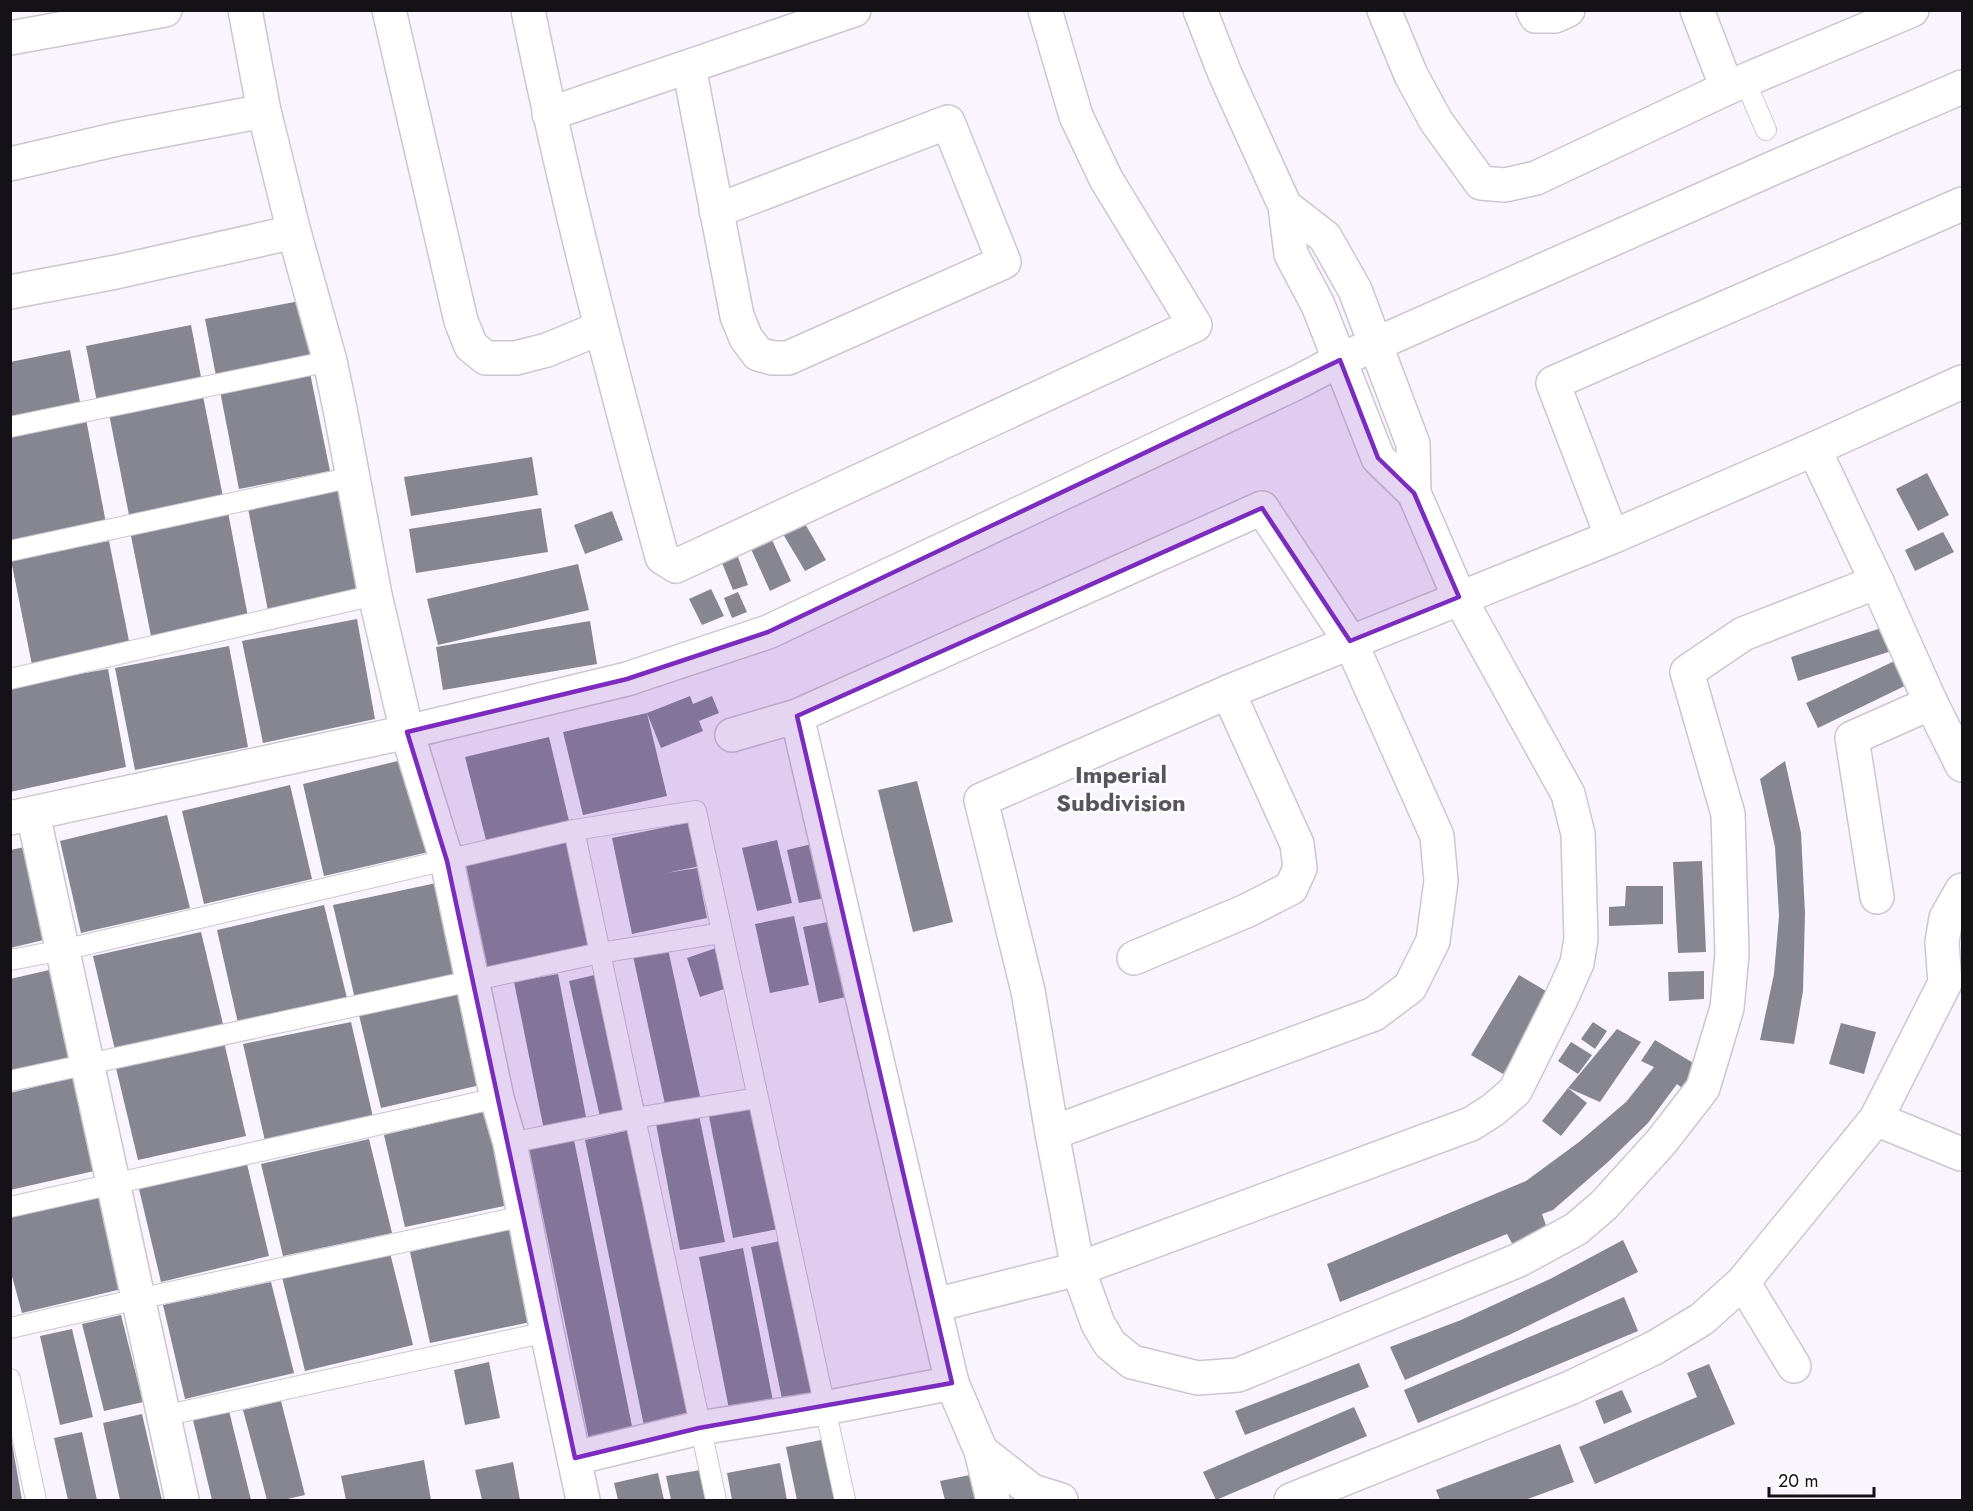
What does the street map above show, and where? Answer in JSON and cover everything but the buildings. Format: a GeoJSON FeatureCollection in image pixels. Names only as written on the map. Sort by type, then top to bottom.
{"type":"FeatureCollection","features":[{"type":"Feature","properties":{"kind":"street"},"geometry":{"type":"LineString","coordinates":[[10,38],[165,10]]}},
{"type":"Feature","properties":{"kind":"street"},"geometry":{"type":"LineString","coordinates":[[245,10],[264,111],[294,232],[330,361],[375,596],[407,732],[447,861],[497,1098],[510,1143],[583,1500]]}},
{"type":"Feature","properties":{"kind":"street"},"geometry":{"type":"LineString","coordinates":[[389,10],[461,321],[471,346],[486,358],[516,358],[547,350],[600,328]]}},
{"type":"Feature","properties":{"kind":"street"},"geometry":{"type":"LineString","coordinates":[[528,10],[549,114],[600,328],[662,557],[676,566],[1196,325],[1107,179],[1076,116],[1045,10]]}},
{"type":"Feature","properties":{"kind":"street"},"geometry":{"type":"LineString","coordinates":[[549,114],[854,10]]}},
{"type":"Feature","properties":{"kind":"street"},"geometry":{"type":"LineString","coordinates":[[935,1305],[1078,1269],[1471,1124],[1493,1110],[1515,1091],[1561,999],[1576,963],[1581,939],[1578,834],[1568,794],[1460,597],[1414,493],[1378,458],[1318,305],[1291,254],[1285,206],[1225,74],[1200,10]]}},
{"type":"Feature","properties":{"kind":"street"},"geometry":{"type":"LineString","coordinates":[[1384,10],[1411,75],[1436,121],[1481,183],[1505,185],[1536,178],[1872,19],[1912,10]]}},
{"type":"Feature","properties":{"kind":"street"},"geometry":{"type":"LineString","coordinates":[[1533,10],[1536,15],[1555,16],[1568,10]]}},
{"type":"Feature","properties":{"kind":"street"},"geometry":{"type":"LineString","coordinates":[[1697,10],[1736,84]]}},
{"type":"Feature","properties":{"kind":"street"},"geometry":{"type":"LineString","coordinates":[[689,68],[716,211],[737,316],[746,338],[758,354],[773,358],[788,358],[1004,262],[948,122],[716,211]]}},
{"type":"Feature","properties":{"kind":"street"},"geometry":{"type":"LineString","coordinates":[[182,1500],[63,950],[22,816],[407,732],[627,679],[768,632],[1286,388],[1340,360],[1962,87]]}},
{"type":"Feature","properties":{"kind":"street"},"geometry":{"type":"LineString","coordinates":[[10,164],[122,138],[264,111]]}},
{"type":"Feature","properties":{"kind":"street"},"geometry":{"type":"LineString","coordinates":[[1612,537],[1553,383],[1962,204]]}},
{"type":"Feature","properties":{"kind":"street"},"geometry":{"type":"LineString","coordinates":[[1285,206],[1326,237],[1355,290],[1413,444],[1414,493]]}},
{"type":"Feature","properties":{"kind":"street"},"geometry":{"type":"LineString","coordinates":[[10,292],[116,272],[294,232]]}},
{"type":"Feature","properties":{"kind":"street"},"geometry":{"type":"LineString","coordinates":[[1877,582],[1743,634],[1687,672],[1728,814],[1732,954],[1727,1008],[1703,1088],[1662,1141],[1597,1211],[1576,1229],[1519,1260],[1238,1375],[1198,1378],[1132,1362],[1110,1344],[1098,1324],[1078,1269],[1028,991],[981,800],[1227,692],[1612,537],[1814,450],[1962,382]]}},
{"type":"Feature","properties":{"kind":"street"},"geometry":{"type":"LineString","coordinates":[[1814,450],[1962,765]]}},
{"type":"Feature","properties":{"kind":"street"},"geometry":{"type":"LineString","coordinates":[[732,735],[797,716],[1262,508],[1350,641],[1437,836],[1442,881],[1433,941],[1410,987],[1374,1014],[1052,1133]]}},
{"type":"Feature","properties":{"kind":"street"},"geometry":{"type":"LineString","coordinates":[[1134,958],[1246,911],[1291,888],[1300,868],[1297,844],[1227,692]]}},
{"type":"Feature","properties":{"kind":"street"},"geometry":{"type":"LineString","coordinates":[[1877,897],[1852,738],[1931,703]]}},
{"type":"Feature","properties":{"kind":"street"},"geometry":{"type":"LineString","coordinates":[[797,716],[952,1383],[981,1451],[993,1500]]}},
{"type":"Feature","properties":{"kind":"street"},"geometry":{"type":"LineString","coordinates":[[1291,1500],[1570,1388],[1654,1348],[1702,1319],[1743,1282],[1875,1119],[1954,987],[1942,942],[1946,918],[1962,890]]}},
{"type":"Feature","properties":{"kind":"street"},"geometry":{"type":"LineString","coordinates":[[1875,1119],[1960,1154]]}},
{"type":"Feature","properties":{"kind":"street"},"geometry":{"type":"LineString","coordinates":[[1743,1282],[1794,1366]]}},
{"type":"Feature","properties":{"kind":"street"},"geometry":{"type":"LineString","coordinates":[[575,1458],[699,1428],[825,1408],[952,1383]]}},
{"type":"Feature","properties":{"kind":"street"},"geometry":{"type":"LineString","coordinates":[[981,1451],[1032,1491],[1061,1500]]}},
{"type":"Feature","properties":{"kind":"lane"},"geometry":{"type":"LineString","coordinates":[[1736,84],[1766,130]]}},
{"type":"Feature","properties":{"kind":"lane"},"geometry":{"type":"LineString","coordinates":[[10,428],[330,361]]}},
{"type":"Feature","properties":{"kind":"lane"},"geometry":{"type":"LineString","coordinates":[[10,551],[353,477]]}},
{"type":"Feature","properties":{"kind":"lane"},"geometry":{"type":"LineString","coordinates":[[10,679],[375,596]]}},
{"type":"Feature","properties":{"kind":"lane"},"geometry":{"type":"LineString","coordinates":[[10,960],[63,950],[574,830],[696,811],[845,1500]]}},
{"type":"Feature","properties":{"kind":"lane"},"geometry":{"type":"LineString","coordinates":[[574,830],[716,1500]]}},
{"type":"Feature","properties":{"kind":"lane"},"geometry":{"type":"LineString","coordinates":[[10,1081],[600,953],[721,933]]}},
{"type":"Feature","properties":{"kind":"lane"},"geometry":{"type":"LineString","coordinates":[[10,1207],[497,1098]]}},
{"type":"Feature","properties":{"kind":"lane"},"geometry":{"type":"LineString","coordinates":[[510,1143],[635,1118],[758,1098]]}},
{"type":"Feature","properties":{"kind":"lane"},"geometry":{"type":"LineString","coordinates":[[10,1328],[524,1216]]}},
{"type":"Feature","properties":{"kind":"lane"},"geometry":{"type":"LineString","coordinates":[[164,1416],[547,1332]]}},
{"type":"Feature","properties":{"kind":"lane"},"geometry":{"type":"LineString","coordinates":[[10,1379],[36,1500]]}},
{"type":"Feature","properties":{"kind":"highlighted area"},"geometry":{"type":"Polygon","coordinates":[[[1340,360],[1378,458],[1414,493],[1459,597],[1350,641],[1262,508],[797,716],[952,1383],[699,1428],[575,1458],[447,861],[407,732],[627,679],[768,632],[1340,360]]]}},
{"type":"Feature","properties":{"kind":"district","name":"Imperial Subdivision"},"geometry":{"type":"Point","coordinates":[1121,789]}}]}
